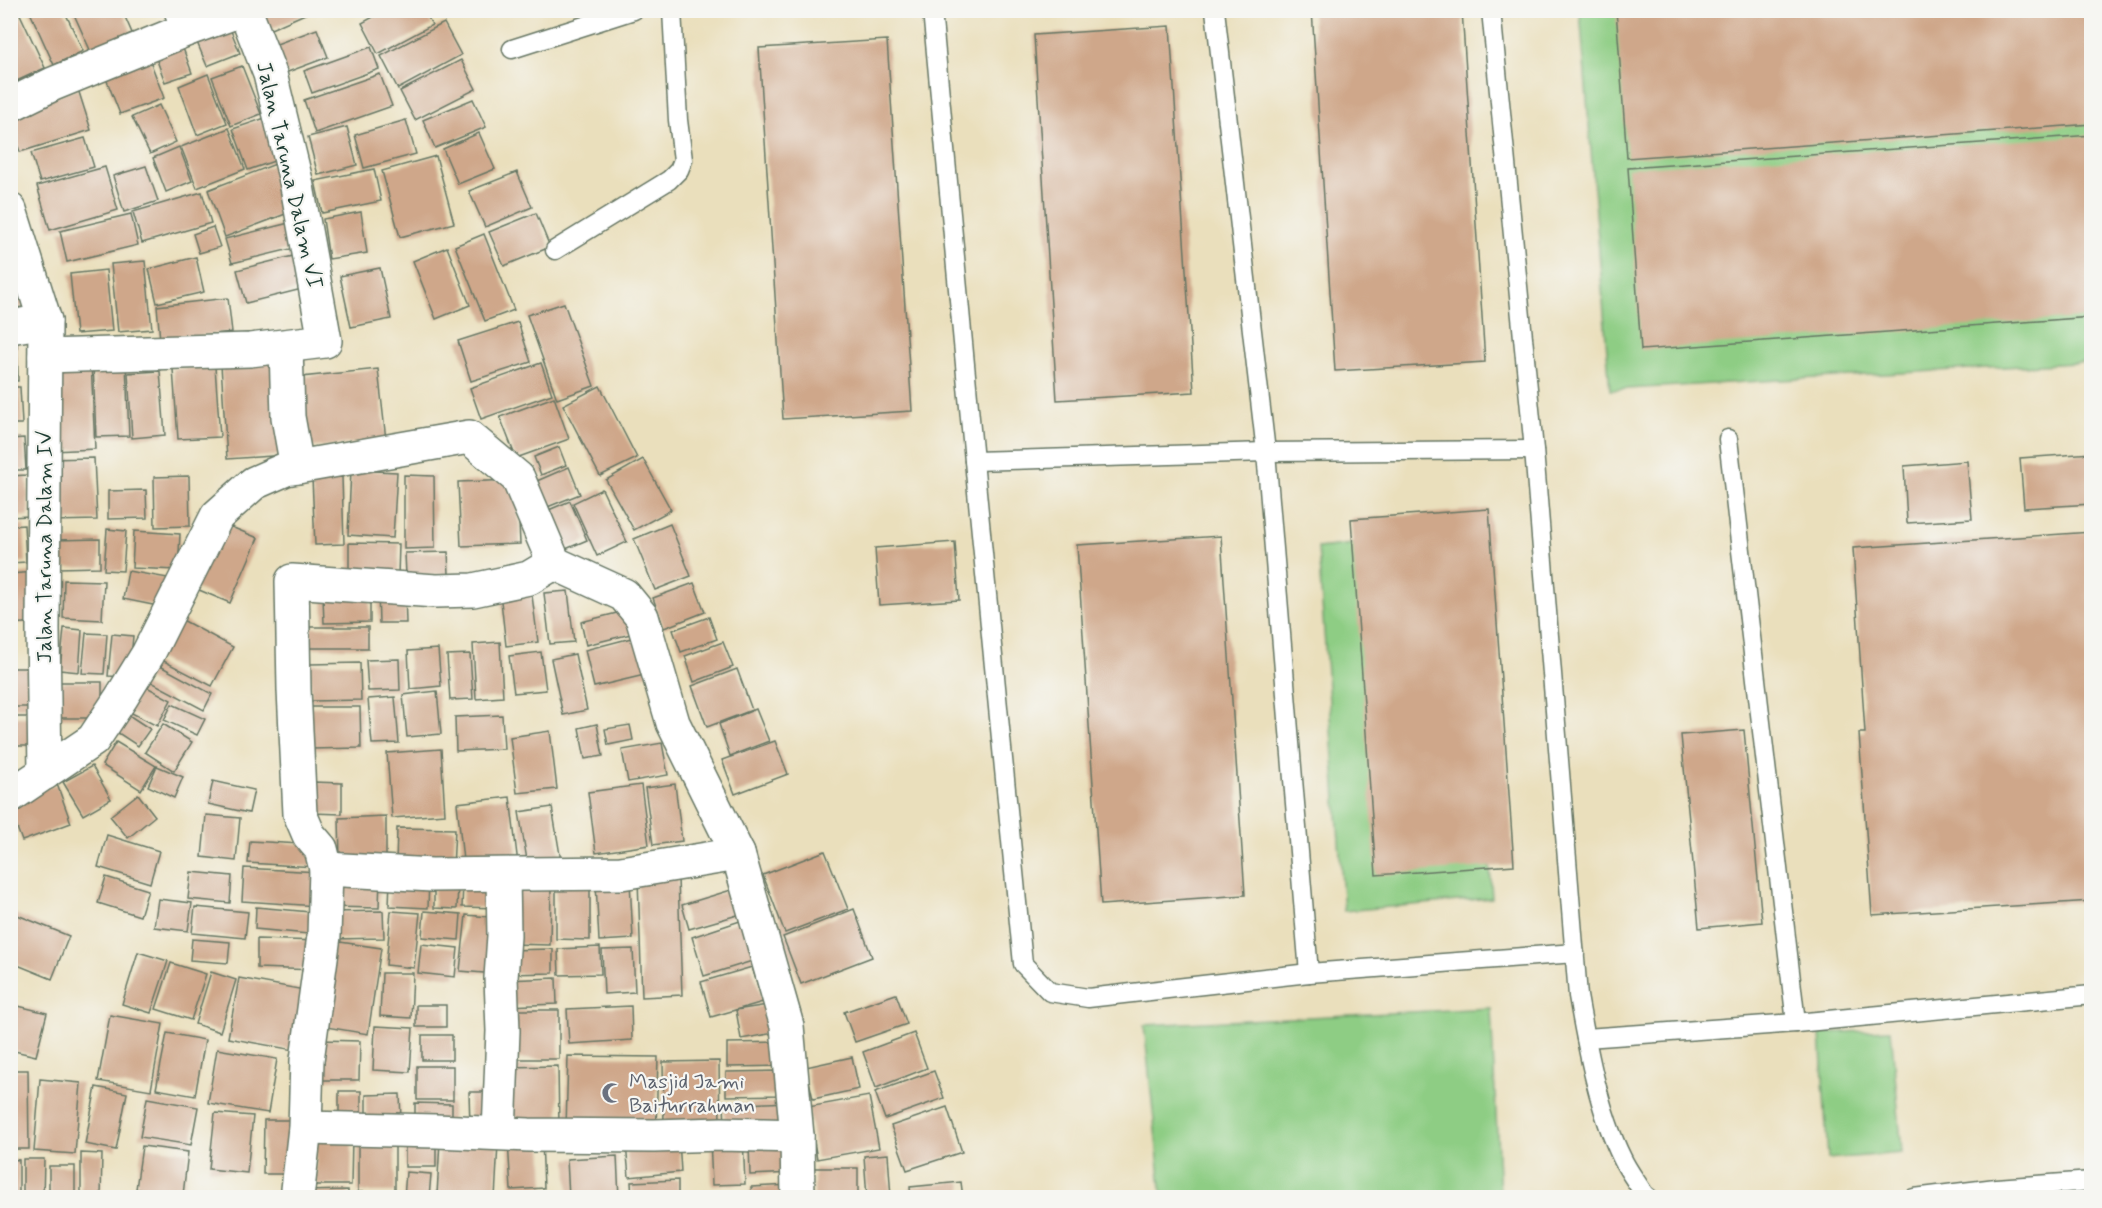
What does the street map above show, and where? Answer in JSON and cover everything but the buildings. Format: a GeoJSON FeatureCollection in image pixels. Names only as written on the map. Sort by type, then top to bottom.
{"type":"FeatureCollection","features":[{"type":"Feature","properties":{"kind":"street","name":"Jalan Taruna Dalam VI"},"geometry":{"type":"LineString","coordinates":[[10,105],[184,20],[243,10],[270,74],[291,160],[326,341],[286,346]]}},
{"type":"Feature","properties":{"kind":"street","name":"Jalan Taruna Dalam IV"},"geometry":{"type":"LineString","coordinates":[[10,210],[45,321],[43,630],[45,773]]}},
{"type":"Feature","properties":{"kind":"street"},"geometry":{"type":"LineString","coordinates":[[10,327],[45,321]]}},
{"type":"Feature","properties":{"kind":"street"},"geometry":{"type":"LineString","coordinates":[[45,356],[250,350],[286,346],[288,417],[297,467]]}},
{"type":"Feature","properties":{"kind":"street"},"geometry":{"type":"LineString","coordinates":[[10,796],[93,740],[122,698],[148,654],[217,516],[254,483],[286,469],[469,437],[518,478],[554,563],[624,595],[642,617],[674,723],[738,854],[788,1026],[797,1136],[798,1197]]}},
{"type":"Feature","properties":{"kind":"street"},"geometry":{"type":"LineString","coordinates":[[297,1197],[304,1128],[307,1060],[324,936],[326,869],[321,849],[309,835],[300,814],[292,581],[436,591],[473,590],[529,578],[554,563]]}},
{"type":"Feature","properties":{"kind":"street"},"geometry":{"type":"LineString","coordinates":[[326,869],[502,876],[621,873],[738,854]]}},
{"type":"Feature","properties":{"kind":"street"},"geometry":{"type":"LineString","coordinates":[[498,1133],[503,1031],[502,876]]}},
{"type":"Feature","properties":{"kind":"street"},"geometry":{"type":"LineString","coordinates":[[304,1128],[552,1135],[797,1136]]}},
{"type":"Feature","properties":{"kind":"lane"},"geometry":{"type":"LineString","coordinates":[[512,49],[634,10]]}},
{"type":"Feature","properties":{"kind":"lane"},"geometry":{"type":"LineString","coordinates":[[555,250],[669,180],[679,170],[683,160],[678,120],[672,10]]}},
{"type":"Feature","properties":{"kind":"lane"},"geometry":{"type":"LineString","coordinates":[[932,10],[1023,964],[1050,992],[1088,998],[1309,973],[1575,953]]}},
{"type":"Feature","properties":{"kind":"lane"},"geometry":{"type":"LineString","coordinates":[[1215,10],[1266,452],[1309,973]]}},
{"type":"Feature","properties":{"kind":"lane"},"geometry":{"type":"LineString","coordinates":[[1491,10],[1534,450],[1578,996],[1605,1114],[1622,1158],[1644,1194],[1649,1197]]}},
{"type":"Feature","properties":{"kind":"lane"},"geometry":{"type":"LineString","coordinates":[[1728,438],[1796,1023]]}},
{"type":"Feature","properties":{"kind":"lane"},"geometry":{"type":"LineString","coordinates":[[974,462],[1266,452],[1534,450]]}},
{"type":"Feature","properties":{"kind":"lane"},"geometry":{"type":"LineString","coordinates":[[1586,1038],[1796,1023],[2091,995]]}},
{"type":"Feature","properties":{"kind":"lane"},"geometry":{"type":"LineString","coordinates":[[1914,1197],[2091,1181]]}},
{"type":"Feature","properties":{"kind":"green space"},"geometry":{"type":"Polygon","coordinates":[[[1580,11],[2091,11],[2091,362],[1610,390],[1580,11]]]}},
{"type":"Feature","properties":{"kind":"green space"},"geometry":{"type":"Polygon","coordinates":[[[1468,531],[1492,898],[1344,911],[1318,548],[1468,531]]]}},
{"type":"Feature","properties":{"kind":"green space"},"geometry":{"type":"Polygon","coordinates":[[[1491,1008],[1500,1197],[1162,1197],[1144,1025],[1491,1008]]]}},
{"type":"Feature","properties":{"kind":"green space"},"geometry":{"type":"Polygon","coordinates":[[[1891,1030],[1902,1153],[1828,1159],[1820,1033],[1891,1030]]]}},
{"type":"Feature","properties":{"kind":"place","name":"Masjid Jami Baiturrahman"},"geometry":{"type":"Point","coordinates":[612,1093]}}]}
